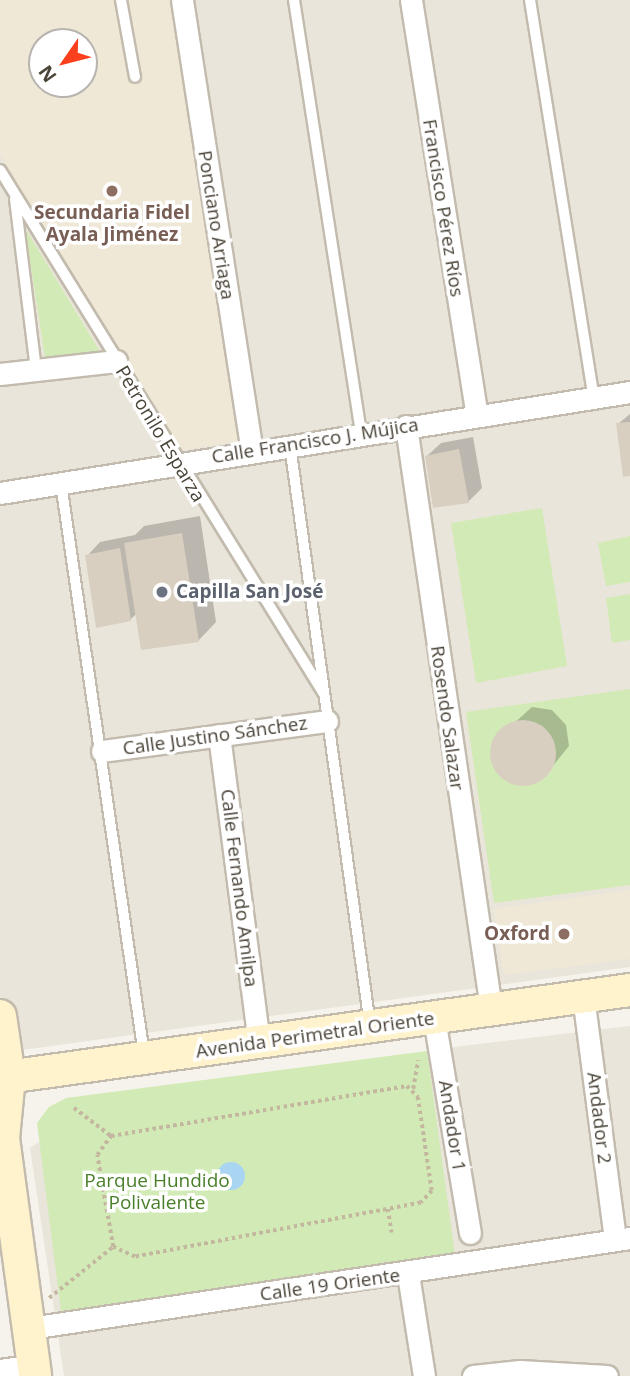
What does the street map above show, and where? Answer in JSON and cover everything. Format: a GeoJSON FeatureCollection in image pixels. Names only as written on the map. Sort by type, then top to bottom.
{"type":"FeatureCollection","features":[{"type":"Feature","properties":{"kind":"street","name":"Ponciano Arriaga"},"geometry":{"type":"LineString","coordinates":[[181,0],[252,450]]}},
{"type":"Feature","properties":{"kind":"street","name":"Francisco Pérez Ríos"},"geometry":{"type":"LineString","coordinates":[[411,0],[477,415]]}},
{"type":"Feature","properties":{"kind":"street"},"geometry":{"type":"LineString","coordinates":[[0,374],[116,361]]}},
{"type":"Feature","properties":{"kind":"street","name":"Calle Francisco J. Mújica"},"geometry":{"type":"LineString","coordinates":[[0,492],[252,450],[630,393]]}},
{"type":"Feature","properties":{"kind":"street","name":"Rosendo Salazar"},"geometry":{"type":"LineString","coordinates":[[406,426],[491,1009]]}},
{"type":"Feature","properties":{"kind":"street","name":"Calle Justino Sánchez"},"geometry":{"type":"LineString","coordinates":[[102,751],[327,721]]}},
{"type":"Feature","properties":{"kind":"street","name":"Calle Fernando Amilpa"},"geometry":{"type":"LineString","coordinates":[[219,735],[259,1042]]}},
{"type":"Feature","properties":{"kind":"street","name":"Avenida Perimetral Oriente"},"geometry":{"type":"LineString","coordinates":[[5,1078],[630,990]]}},
{"type":"Feature","properties":{"kind":"street","name":"Andador 2"},"geometry":{"type":"LineString","coordinates":[[583,996],[622,1239]]}},
{"type":"Feature","properties":{"kind":"street"},"geometry":{"type":"LineString","coordinates":[[0,1016],[5,1078],[3,1138],[34,1371],[0,1370]]}},
{"type":"Feature","properties":{"kind":"street","name":"Andador 1"},"geometry":{"type":"LineString","coordinates":[[434,1018],[470,1233]]}},
{"type":"Feature","properties":{"kind":"street","name":"Calle 19 Oriente"},"geometry":{"type":"LineString","coordinates":[[29,1321],[408,1274],[622,1239]]}},
{"type":"Feature","properties":{"kind":"street"},"geometry":{"type":"LineString","coordinates":[[408,1274],[424,1376]]}},
{"type":"Feature","properties":{"kind":"street"},"geometry":{"type":"LineString","coordinates":[[473,1376],[512,1371],[607,1376]]}},
{"type":"Feature","properties":{"kind":"lane"},"geometry":{"type":"LineString","coordinates":[[121,0],[135,77]]}},
{"type":"Feature","properties":{"kind":"lane"},"geometry":{"type":"LineString","coordinates":[[294,0],[361,434]]}},
{"type":"Feature","properties":{"kind":"lane"},"geometry":{"type":"LineString","coordinates":[[530,0],[594,398]]}},
{"type":"Feature","properties":{"kind":"lane","name":"Petronilo Esparza"},"geometry":{"type":"LineString","coordinates":[[0,170],[177,463],[324,694]]}},
{"type":"Feature","properties":{"kind":"lane"},"geometry":{"type":"LineString","coordinates":[[14,193],[36,370]]}},
{"type":"Feature","properties":{"kind":"lane"},"geometry":{"type":"LineString","coordinates":[[290,445],[370,1025]]}},
{"type":"Feature","properties":{"kind":"lane"},"geometry":{"type":"LineString","coordinates":[[61,483],[145,1058]]}},
{"type":"Feature","properties":{"kind":"path"},"geometry":{"type":"LineString","coordinates":[[407,1086],[418,1097],[432,1191],[421,1203],[135,1257],[113,1247],[97,1155],[111,1136],[407,1086]]}},
{"type":"Feature","properties":{"kind":"path"},"geometry":{"type":"LineString","coordinates":[[74,1108],[111,1136]]}},
{"type":"Feature","properties":{"kind":"path"},"geometry":{"type":"LineString","coordinates":[[388,1209],[392,1233]]}},
{"type":"Feature","properties":{"kind":"path"},"geometry":{"type":"LineString","coordinates":[[29,1321],[113,1247]]}},
{"type":"Feature","properties":{"kind":"shaded area"},"geometry":{"type":"Polygon","coordinates":[[[0,0],[630,0],[630,967],[0,1053],[0,0]]]}},
{"type":"Feature","properties":{"kind":"shaded area","name":"Secundaria Fidel Ayala Jiménez"},"geometry":{"type":"Polygon","coordinates":[[[0,0],[172,0],[238,441],[177,451],[0,155],[0,0]]]}},
{"type":"Feature","properties":{"kind":"shaded area","name":"Oxford"},"geometry":{"type":"Polygon","coordinates":[[[630,890],[630,959],[504,975],[493,909],[630,890]]]}},
{"type":"Feature","properties":{"kind":"shaded area"},"geometry":{"type":"Polygon","coordinates":[[[630,1026],[630,1376],[64,1376],[30,1148],[97,1104],[411,1066],[454,1047],[630,1026]]]}},
{"type":"Feature","properties":{"kind":"green space"},"geometry":{"type":"Polygon","coordinates":[[[25,228],[104,358],[46,364],[25,228]]]}},
{"type":"Feature","properties":{"kind":"green space"},"geometry":{"type":"Polygon","coordinates":[[[542,508],[567,666],[476,683],[451,523],[542,508]]]}},
{"type":"Feature","properties":{"kind":"green space"},"geometry":{"type":"Polygon","coordinates":[[[630,536],[630,582],[606,586],[598,543],[630,536]]]}},
{"type":"Feature","properties":{"kind":"green space"},"geometry":{"type":"Polygon","coordinates":[[[630,594],[630,640],[612,643],[606,598],[630,594]]]}},
{"type":"Feature","properties":{"kind":"green space"},"geometry":{"type":"Polygon","coordinates":[[[630,689],[630,885],[494,903],[466,712],[630,689]]]}},
{"type":"Feature","properties":{"kind":"green space","name":"Parque Hundido Polivalente"},"geometry":{"type":"Polygon","coordinates":[[[427,1051],[455,1255],[61,1311],[37,1123],[49,1107],[66,1098],[427,1051]]]}},
{"type":"Feature","properties":{"kind":"water"},"geometry":{"type":"Polygon","coordinates":[[[231,1162],[241,1166],[245,1176],[241,1186],[231,1190],[221,1186],[217,1176],[221,1166],[231,1162]]]}},
{"type":"Feature","properties":{"kind":"building"},"geometry":{"type":"Polygon","coordinates":[[[630,422],[630,476],[623,477],[616,423],[630,422]]]}},
{"type":"Feature","properties":{"kind":"building"},"geometry":{"type":"Polygon","coordinates":[[[459,449],[469,503],[433,508],[425,456],[459,449]]]}},
{"type":"Feature","properties":{"kind":"building","name":"Capilla San José"},"geometry":{"type":"Polygon","coordinates":[[[182,533],[199,642],[141,650],[124,543],[182,533]]]}},
{"type":"Feature","properties":{"kind":"building"},"geometry":{"type":"Polygon","coordinates":[[[120,548],[131,621],[96,628],[85,555],[120,548]]]}},
{"type":"Feature","properties":{"kind":"building"},"geometry":{"type":"Polygon","coordinates":[[[516,720],[530,720],[542,725],[551,734],[556,753],[554,766],[547,777],[530,786],[516,786],[504,781],[495,772],[490,760],[490,746],[495,734],[504,725],[516,720]]]}},
{"type":"Feature","properties":{"kind":"place","name":"Secundaria Fidel Ayala Jiménez"},"geometry":{"type":"Point","coordinates":[112,191]}},
{"type":"Feature","properties":{"kind":"place","name":"Capilla San José"},"geometry":{"type":"Point","coordinates":[162,592]}},
{"type":"Feature","properties":{"kind":"place","name":"Oxford"},"geometry":{"type":"Point","coordinates":[564,934]}}]}
